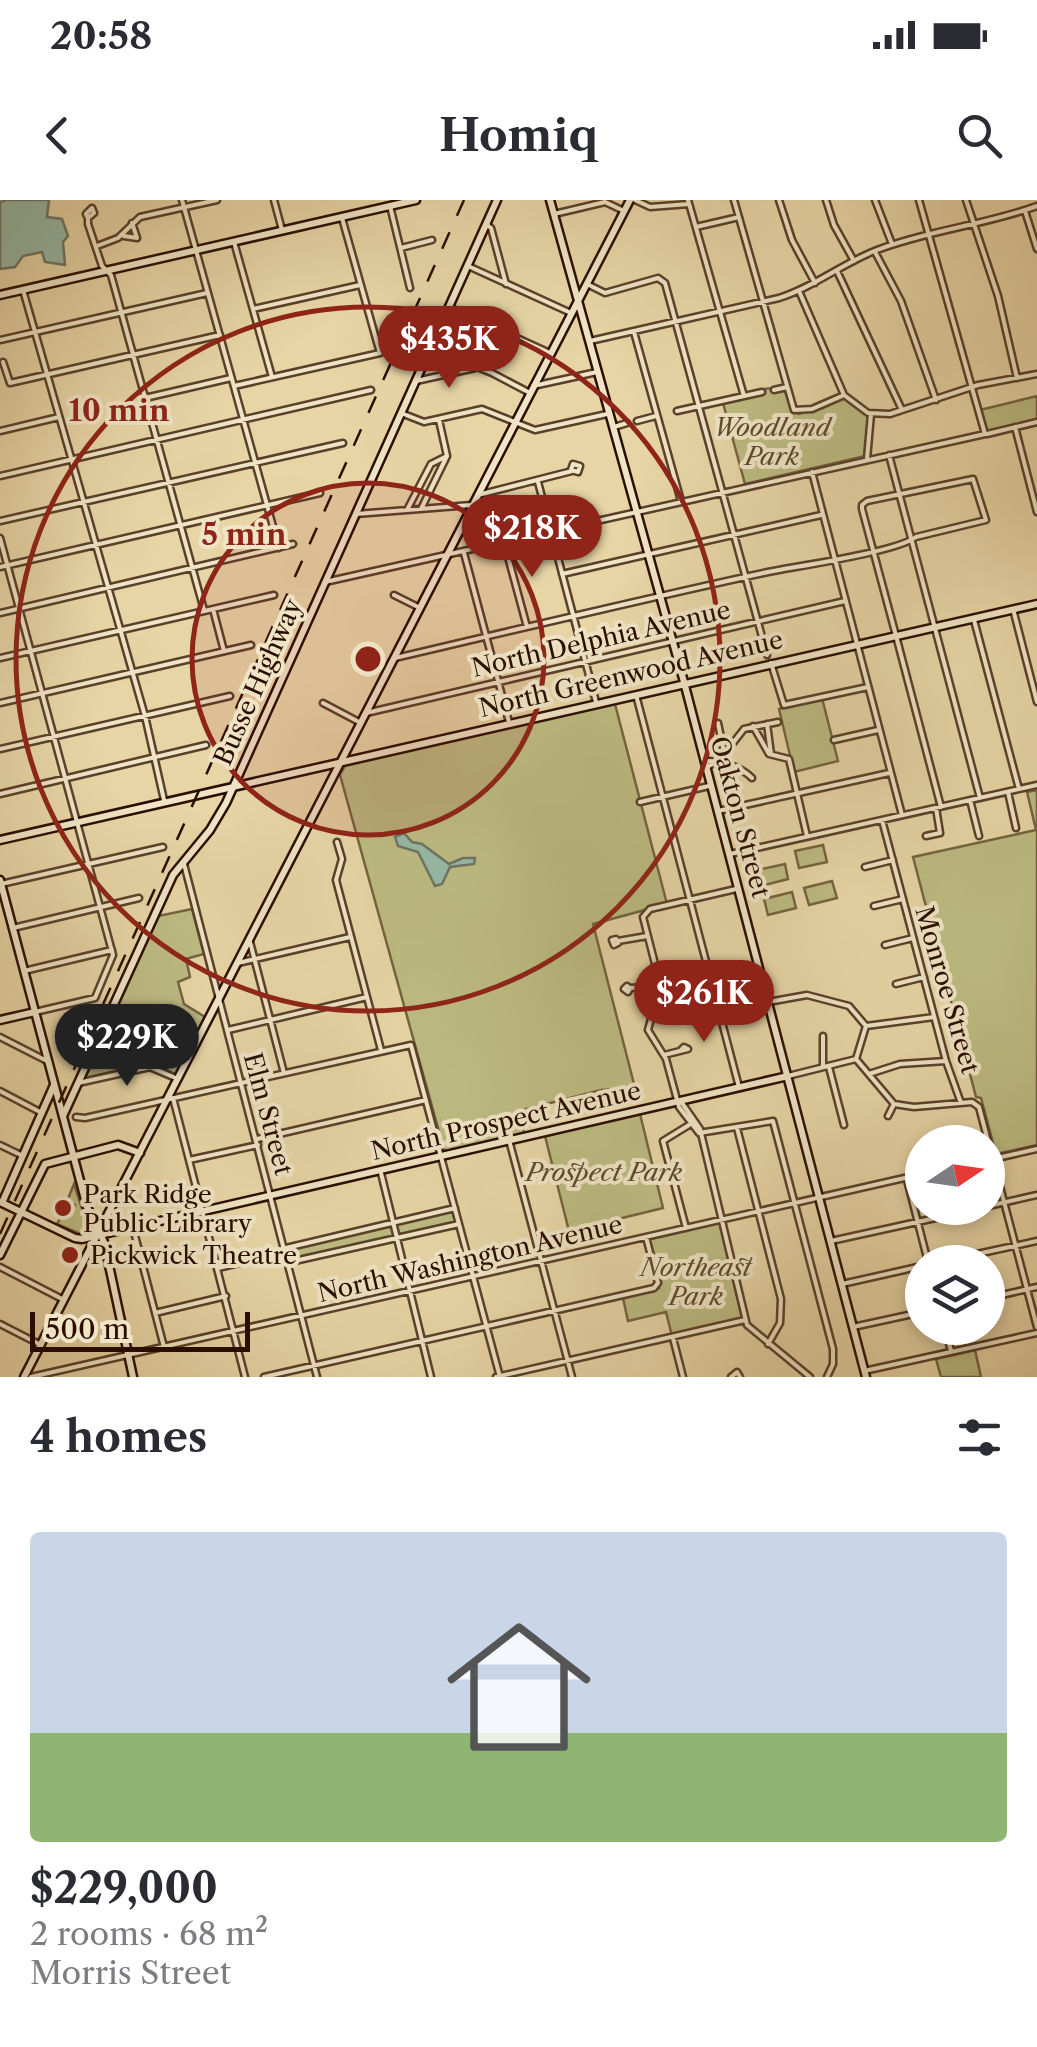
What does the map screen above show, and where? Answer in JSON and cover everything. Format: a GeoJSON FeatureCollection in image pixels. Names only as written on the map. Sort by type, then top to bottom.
{"type":"FeatureCollection","features":[{"type":"Feature","properties":{"kind":"main road"},"geometry":{"type":"LineString","coordinates":[[0,295],[416,200]]}},
{"type":"Feature","properties":{"kind":"main road","name":"Busse Highway"},"geometry":{"type":"LineString","coordinates":[[63,1116],[163,894],[182,860],[210,830],[226,803],[497,200]]}},
{"type":"Feature","properties":{"kind":"main road","name":"Oakton Street"},"geometry":{"type":"LineString","coordinates":[[550,200],[661,596],[865,1374]]}},
{"type":"Feature","properties":{"kind":"main road"},"geometry":{"type":"LineString","coordinates":[[28,1377],[514,423],[632,200]]}},
{"type":"Feature","properties":{"kind":"main road","name":"Oakton Street"},"geometry":{"type":"LineString","coordinates":[[570,272],[586,327]]}},
{"type":"Feature","properties":{"kind":"main road"},"geometry":{"type":"LineString","coordinates":[[575,282],[587,283]]}},
{"type":"Feature","properties":{"kind":"main road"},"geometry":{"type":"LineString","coordinates":[[570,315],[581,317]]}},
{"type":"Feature","properties":{"kind":"main road","name":"North Greenwood Avenue"},"geometry":{"type":"LineString","coordinates":[[0,840],[635,694],[769,659],[1037,604]]}},
{"type":"Feature","properties":{"kind":"main road"},"geometry":{"type":"LineString","coordinates":[[243,766],[244,777],[254,781]]}},
{"type":"Feature","properties":{"kind":"main road","name":"North Greenwood Avenue"},"geometry":{"type":"LineString","coordinates":[[181,798],[234,786]]}},
{"type":"Feature","properties":{"kind":"main road"},"geometry":{"type":"LineString","coordinates":[[220,790],[226,794],[226,803]]}},
{"type":"Feature","properties":{"kind":"main road"},"geometry":{"type":"LineString","coordinates":[[0,882],[73,1155],[106,1252],[133,1377]]}},
{"type":"Feature","properties":{"kind":"main road"},"geometry":{"type":"LineString","coordinates":[[0,1020],[34,1012]]}},
{"type":"Feature","properties":{"kind":"main road","name":"North Prospect Avenue"},"geometry":{"type":"LineString","coordinates":[[75,1238],[788,1076]]}},
{"type":"Feature","properties":{"kind":"main road"},"geometry":{"type":"LineString","coordinates":[[54,1084],[1,1204],[75,1238],[90,1252]]}},
{"type":"Feature","properties":{"kind":"main road"},"geometry":{"type":"LineString","coordinates":[[0,1255],[42,1166],[51,1160],[118,1145],[140,1154]]}},
{"type":"Feature","properties":{"kind":"main road"},"geometry":{"type":"LineString","coordinates":[[88,1237],[90,1214]]}},
{"type":"Feature","properties":{"kind":"street"},"geometry":{"type":"LineString","coordinates":[[182,200],[279,548]]}},
{"type":"Feature","properties":{"kind":"street"},"geometry":{"type":"LineString","coordinates":[[97,246],[122,235],[140,218],[216,200]]}},
{"type":"Feature","properties":{"kind":"street"},"geometry":{"type":"LineString","coordinates":[[274,200],[282,230]]}},
{"type":"Feature","properties":{"kind":"street"},"geometry":{"type":"LineString","coordinates":[[632,200],[650,207],[689,202],[744,396]]}},
{"type":"Feature","properties":{"kind":"street"},"geometry":{"type":"LineString","coordinates":[[734,200],[796,412],[844,395]]}},
{"type":"Feature","properties":{"kind":"street"},"geometry":{"type":"LineString","coordinates":[[779,200],[792,240],[815,283]]}},
{"type":"Feature","properties":{"kind":"street"},"geometry":{"type":"LineString","coordinates":[[826,200],[854,261]]}},
{"type":"Feature","properties":{"kind":"street"},"geometry":{"type":"LineString","coordinates":[[875,200],[892,244]]}},
{"type":"Feature","properties":{"kind":"street"},"geometry":{"type":"LineString","coordinates":[[919,200],[986,434]]}},
{"type":"Feature","properties":{"kind":"street"},"geometry":{"type":"LineString","coordinates":[[966,200],[998,296],[1016,378]]}},
{"type":"Feature","properties":{"kind":"street"},"geometry":{"type":"LineString","coordinates":[[554,214],[605,202],[624,211]]}},
{"type":"Feature","properties":{"kind":"street"},"geometry":{"type":"LineString","coordinates":[[390,206],[410,288]]}},
{"type":"Feature","properties":{"kind":"street"},"geometry":{"type":"LineString","coordinates":[[590,341],[800,291],[892,244],[1037,206]]}},
{"type":"Feature","properties":{"kind":"street"},"geometry":{"type":"LineString","coordinates":[[1024,211],[1037,249]]}},
{"type":"Feature","properties":{"kind":"street"},"geometry":{"type":"LineString","coordinates":[[234,386],[380,353],[342,217]]}},
{"type":"Feature","properties":{"kind":"street"},"geometry":{"type":"LineString","coordinates":[[696,227],[739,217]]}},
{"type":"Feature","properties":{"kind":"street"},"geometry":{"type":"LineString","coordinates":[[88,218],[121,312],[204,610]]}},
{"type":"Feature","properties":{"kind":"street"},"geometry":{"type":"LineString","coordinates":[[122,235],[136,239],[132,223]]}},
{"type":"Feature","properties":{"kind":"street"},"geometry":{"type":"LineString","coordinates":[[486,224],[491,228],[506,284]]}},
{"type":"Feature","properties":{"kind":"street"},"geometry":{"type":"LineString","coordinates":[[401,248],[432,240]]}},
{"type":"Feature","properties":{"kind":"street"},"geometry":{"type":"LineString","coordinates":[[234,242],[272,377]]}},
{"type":"Feature","properties":{"kind":"street"},"geometry":{"type":"LineString","coordinates":[[874,251],[901,301],[936,400]]}},
{"type":"Feature","properties":{"kind":"street"},"geometry":{"type":"LineString","coordinates":[[468,266],[570,315]]}},
{"type":"Feature","properties":{"kind":"street"},"geometry":{"type":"LineString","coordinates":[[837,271],[902,410]]}},
{"type":"Feature","properties":{"kind":"street"},"geometry":{"type":"LineString","coordinates":[[587,283],[605,293],[662,278],[783,704],[868,687]]}},
{"type":"Feature","properties":{"kind":"street"},"geometry":{"type":"LineString","coordinates":[[253,309],[361,285]]}},
{"type":"Feature","properties":{"kind":"street"},"geometry":{"type":"LineString","coordinates":[[23,290],[146,716],[165,802]]}},
{"type":"Feature","properties":{"kind":"street"},"geometry":{"type":"LineString","coordinates":[[800,291],[844,395],[871,414],[886,415],[972,387],[1037,374]]}},
{"type":"Feature","properties":{"kind":"street"},"geometry":{"type":"LineString","coordinates":[[0,340],[208,293]]}},
{"type":"Feature","properties":{"kind":"street"},"geometry":{"type":"LineString","coordinates":[[449,307],[550,353]]}},
{"type":"Feature","properties":{"kind":"street"},"geometry":{"type":"LineString","coordinates":[[633,332],[681,501]]}},
{"type":"Feature","properties":{"kind":"street"},"geometry":{"type":"LineString","coordinates":[[4,362],[10,383],[220,335]]}},
{"type":"Feature","properties":{"kind":"street"},"geometry":{"type":"LineString","coordinates":[[431,348],[531,390],[598,372]]}},
{"type":"Feature","properties":{"kind":"street"},"geometry":{"type":"LineString","coordinates":[[416,381],[476,368]]}},
{"type":"Feature","properties":{"kind":"street"},"geometry":{"type":"LineString","coordinates":[[145,398],[231,378]]}},
{"type":"Feature","properties":{"kind":"street"},"geometry":{"type":"LineString","coordinates":[[774,390],[787,386]]}},
{"type":"Feature","properties":{"kind":"street"},"geometry":{"type":"LineString","coordinates":[[0,476],[371,390]]}},
{"type":"Feature","properties":{"kind":"street"},"geometry":{"type":"LineString","coordinates":[[677,412],[762,392]]}},
{"type":"Feature","properties":{"kind":"street"},"geometry":{"type":"LineString","coordinates":[[401,414],[424,422],[482,409],[535,430],[610,413]]}},
{"type":"Feature","properties":{"kind":"street"},"geometry":{"type":"LineString","coordinates":[[867,459],[871,414]]}},
{"type":"Feature","properties":{"kind":"street"},"geometry":{"type":"LineString","coordinates":[[637,421],[657,416]]}},
{"type":"Feature","properties":{"kind":"street"},"geometry":{"type":"LineString","coordinates":[[0,431],[59,417]]}},
{"type":"Feature","properties":{"kind":"street"},"geometry":{"type":"LineString","coordinates":[[421,508],[447,456],[439,419]]}},
{"type":"Feature","properties":{"kind":"street"},"geometry":{"type":"LineString","coordinates":[[326,582],[1037,422]]}},
{"type":"Feature","properties":{"kind":"street"},"geometry":{"type":"LineString","coordinates":[[614,427],[628,424]]}},
{"type":"Feature","properties":{"kind":"street"},"geometry":{"type":"LineString","coordinates":[[1015,428],[1037,512]]}},
{"type":"Feature","properties":{"kind":"street"},"geometry":{"type":"LineString","coordinates":[[0,521],[343,443]]}},
{"type":"Feature","properties":{"kind":"street"},"geometry":{"type":"LineString","coordinates":[[890,454],[980,798]]}},
{"type":"Feature","properties":{"kind":"street"},"geometry":{"type":"LineString","coordinates":[[407,510],[431,464],[447,456]]}},
{"type":"Feature","properties":{"kind":"street"},"geometry":{"type":"LineString","coordinates":[[478,495],[572,471]]}},
{"type":"Feature","properties":{"kind":"street"},"geometry":{"type":"LineString","coordinates":[[812,472],[902,815]]}},
{"type":"Feature","properties":{"kind":"street"},"geometry":{"type":"LineString","coordinates":[[395,658],[873,550],[986,520],[974,480],[863,503],[873,550],[938,807],[940,833],[926,836]]}},
{"type":"Feature","properties":{"kind":"street"},"geometry":{"type":"LineString","coordinates":[[538,482],[596,702]]}},
{"type":"Feature","properties":{"kind":"street"},"geometry":{"type":"LineString","coordinates":[[0,567],[320,494]]}},
{"type":"Feature","properties":{"kind":"street"},"geometry":{"type":"LineString","coordinates":[[356,514],[473,505]]}},
{"type":"Feature","properties":{"kind":"street"},"geometry":{"type":"LineString","coordinates":[[562,574],[823,515]]}},
{"type":"Feature","properties":{"kind":"street"},"geometry":{"type":"LineString","coordinates":[[0,538],[112,950],[95,998],[34,1012]]}},
{"type":"Feature","properties":{"kind":"street"},"geometry":{"type":"LineString","coordinates":[[504,542],[527,627]]}},
{"type":"Feature","properties":{"kind":"street"},"geometry":{"type":"LineString","coordinates":[[0,612],[293,544]]}},
{"type":"Feature","properties":{"kind":"street"},"geometry":{"type":"LineString","coordinates":[[463,551],[509,722]]}},
{"type":"Feature","properties":{"kind":"street"},"geometry":{"type":"LineString","coordinates":[[0,658],[274,595]]}},
{"type":"Feature","properties":{"kind":"street"},"geometry":{"type":"LineString","coordinates":[[394,595],[420,608]]}},
{"type":"Feature","properties":{"kind":"street","name":"North Delphia Avenue"},"geometry":{"type":"LineString","coordinates":[[366,714],[845,600]]}},
{"type":"Feature","properties":{"kind":"street"},"geometry":{"type":"LineString","coordinates":[[213,609],[224,651]]}},
{"type":"Feature","properties":{"kind":"street"},"geometry":{"type":"LineString","coordinates":[[1012,609],[1034,675],[1037,702]]}},
{"type":"Feature","properties":{"kind":"street"},"geometry":{"type":"LineString","coordinates":[[974,618],[1019,789]]}},
{"type":"Feature","properties":{"kind":"street"},"geometry":{"type":"LineString","coordinates":[[0,703],[250,644]]}},
{"type":"Feature","properties":{"kind":"street"},"geometry":{"type":"LineString","coordinates":[[635,694],[739,1087]]}},
{"type":"Feature","properties":{"kind":"street"},"geometry":{"type":"LineString","coordinates":[[0,748],[230,696]]}},
{"type":"Feature","properties":{"kind":"street"},"geometry":{"type":"LineString","coordinates":[[324,703],[362,723]]}},
{"type":"Feature","properties":{"kind":"street"},"geometry":{"type":"LineString","coordinates":[[717,761],[741,732],[778,722]]}},
{"type":"Feature","properties":{"kind":"street"},"geometry":{"type":"LineString","coordinates":[[718,723],[724,754]]}},
{"type":"Feature","properties":{"kind":"street"},"geometry":{"type":"LineString","coordinates":[[766,724],[771,755]]}},
{"type":"Feature","properties":{"kind":"street"},"geometry":{"type":"LineString","coordinates":[[753,726],[771,755],[789,759],[807,836]]}},
{"type":"Feature","properties":{"kind":"street"},"geometry":{"type":"LineString","coordinates":[[834,740],[879,729]]}},
{"type":"Feature","properties":{"kind":"street"},"geometry":{"type":"LineString","coordinates":[[0,794],[206,746]]}},
{"type":"Feature","properties":{"kind":"street"},"geometry":{"type":"LineString","coordinates":[[705,764],[717,761],[741,768],[752,778]]}},
{"type":"Feature","properties":{"kind":"street"},"geometry":{"type":"LineString","coordinates":[[718,811],[890,772]]}},
{"type":"Feature","properties":{"kind":"street"},"geometry":{"type":"LineString","coordinates":[[729,854],[1037,785]]}},
{"type":"Feature","properties":{"kind":"street"},"geometry":{"type":"LineString","coordinates":[[640,802],[711,786]]}},
{"type":"Feature","properties":{"kind":"street"},"geometry":{"type":"LineString","coordinates":[[1008,792],[1016,828]]}},
{"type":"Feature","properties":{"kind":"street"},"geometry":{"type":"LineString","coordinates":[[970,800],[979,836]]}},
{"type":"Feature","properties":{"kind":"street","name":"Monroe Street"},"geometry":{"type":"LineString","coordinates":[[882,820],[946,1061],[961,1103],[979,1106],[983,1125]]}},
{"type":"Feature","properties":{"kind":"street"},"geometry":{"type":"LineString","coordinates":[[337,842],[342,859],[336,880],[381,1050]]}},
{"type":"Feature","properties":{"kind":"street"},"geometry":{"type":"LineString","coordinates":[[0,882],[163,848]]}},
{"type":"Feature","properties":{"kind":"street","name":"Elm Street"},"geometry":{"type":"LineString","coordinates":[[182,860],[318,1377]]}},
{"type":"Feature","properties":{"kind":"street"},"geometry":{"type":"LineString","coordinates":[[865,867],[893,860]]}},
{"type":"Feature","properties":{"kind":"street"},"geometry":{"type":"LineString","coordinates":[[738,889],[650,909],[644,914],[658,986],[648,1030],[664,1055],[678,1102],[685,1106],[699,1133],[746,1320],[751,1330],[810,1377]]}},
{"type":"Feature","properties":{"kind":"street"},"geometry":{"type":"LineString","coordinates":[[13,928],[139,898]]}},
{"type":"Feature","properties":{"kind":"street"},"geometry":{"type":"LineString","coordinates":[[874,906],[903,899]]}},
{"type":"Feature","properties":{"kind":"street"},"geometry":{"type":"LineString","coordinates":[[238,963],[351,936]]}},
{"type":"Feature","properties":{"kind":"street"},"geometry":{"type":"LineString","coordinates":[[618,941],[647,936]]}},
{"type":"Feature","properties":{"kind":"street"},"geometry":{"type":"LineString","coordinates":[[885,945],[913,938]]}},
{"type":"Feature","properties":{"kind":"street"},"geometry":{"type":"LineString","coordinates":[[250,941],[284,1074]]}},
{"type":"Feature","properties":{"kind":"street"},"geometry":{"type":"LineString","coordinates":[[24,970],[112,950]]}},
{"type":"Feature","properties":{"kind":"street"},"geometry":{"type":"LineString","coordinates":[[896,984],[924,976]]}},
{"type":"Feature","properties":{"kind":"street"},"geometry":{"type":"LineString","coordinates":[[654,1010],[763,982]]}},
{"type":"Feature","properties":{"kind":"street"},"geometry":{"type":"LineString","coordinates":[[630,988],[658,986]]}},
{"type":"Feature","properties":{"kind":"street"},"geometry":{"type":"LineString","coordinates":[[768,1002],[804,994],[849,1006],[866,1026]]}},
{"type":"Feature","properties":{"kind":"street"},"geometry":{"type":"LineString","coordinates":[[228,1030],[367,997]]}},
{"type":"Feature","properties":{"kind":"street"},"geometry":{"type":"LineString","coordinates":[[658,997],[667,1004]]}},
{"type":"Feature","properties":{"kind":"street"},"geometry":{"type":"LineString","coordinates":[[866,1026],[934,1017]]}},
{"type":"Feature","properties":{"kind":"street"},"geometry":{"type":"LineString","coordinates":[[866,1026],[856,1059],[894,1104],[914,1108],[961,1103]]}},
{"type":"Feature","properties":{"kind":"street"},"geometry":{"type":"LineString","coordinates":[[823,1036],[826,1066],[844,1125]]}},
{"type":"Feature","properties":{"kind":"street"},"geometry":{"type":"LineString","coordinates":[[0,1037],[47,1061]]}},
{"type":"Feature","properties":{"kind":"street"},"geometry":{"type":"LineString","coordinates":[[76,1117],[411,1045],[498,1377],[746,1320]]}},
{"type":"Feature","properties":{"kind":"street"},"geometry":{"type":"LineString","coordinates":[[664,1055],[680,1051]]}},
{"type":"Feature","properties":{"kind":"street","name":"North Prospect Avenue"},"geometry":{"type":"LineString","coordinates":[[788,1076],[856,1059]]}},
{"type":"Feature","properties":{"kind":"street"},"geometry":{"type":"LineString","coordinates":[[868,1074],[893,1065],[946,1061]]}},
{"type":"Feature","properties":{"kind":"street"},"geometry":{"type":"LineString","coordinates":[[78,1083],[150,1067],[178,1079]]}},
{"type":"Feature","properties":{"kind":"street"},"geometry":{"type":"LineString","coordinates":[[0,1091],[42,1113]]}},
{"type":"Feature","properties":{"kind":"street"},"geometry":{"type":"LineString","coordinates":[[170,1099],[246,1377]]}},
{"type":"Feature","properties":{"kind":"street"},"geometry":{"type":"LineString","coordinates":[[189,1160],[426,1100]]}},
{"type":"Feature","properties":{"kind":"street"},"geometry":{"type":"LineString","coordinates":[[888,1116],[894,1104]]}},
{"type":"Feature","properties":{"kind":"street"},"geometry":{"type":"LineString","coordinates":[[699,1133],[773,1121],[833,1349],[833,1364],[827,1377]]}},
{"type":"Feature","properties":{"kind":"street"},"geometry":{"type":"LineString","coordinates":[[686,1228],[663,1141],[692,1122]]}},
{"type":"Feature","properties":{"kind":"street"},"geometry":{"type":"LineString","coordinates":[[737,1127],[782,1307],[780,1323],[768,1344]]}},
{"type":"Feature","properties":{"kind":"street"},"geometry":{"type":"LineString","coordinates":[[509,1140],[572,1377]]}},
{"type":"Feature","properties":{"kind":"street"},"geometry":{"type":"LineString","coordinates":[[0,1145],[23,1156]]}},
{"type":"Feature","properties":{"kind":"street"},"geometry":{"type":"LineString","coordinates":[[1005,1156],[1037,1149]]}},
{"type":"Feature","properties":{"kind":"street"},"geometry":{"type":"LineString","coordinates":[[380,1170],[431,1377]]}},
{"type":"Feature","properties":{"kind":"street","name":"North Washington Avenue"},"geometry":{"type":"LineString","coordinates":[[28,1377],[905,1178]]}},
{"type":"Feature","properties":{"kind":"street"},"geometry":{"type":"LineString","coordinates":[[1005,1202],[1037,1195]]}},
{"type":"Feature","properties":{"kind":"street","name":"Monroe Street"},"geometry":{"type":"LineString","coordinates":[[1005,1206],[1037,1330]]}},
{"type":"Feature","properties":{"kind":"street"},"geometry":{"type":"LineString","coordinates":[[218,1268],[455,1208]]}},
{"type":"Feature","properties":{"kind":"street"},"geometry":{"type":"LineString","coordinates":[[290,1262],[459,1224]]}},
{"type":"Feature","properties":{"kind":"street"},"geometry":{"type":"LineString","coordinates":[[831,1241],[905,1225]]}},
{"type":"Feature","properties":{"kind":"street"},"geometry":{"type":"LineString","coordinates":[[132,1228],[164,1347]]}},
{"type":"Feature","properties":{"kind":"street"},"geometry":{"type":"LineString","coordinates":[[264,1377],[657,1287],[646,1237]]}},
{"type":"Feature","properties":{"kind":"street"},"geometry":{"type":"LineString","coordinates":[[1005,1248],[1037,1241]]}},
{"type":"Feature","properties":{"kind":"street"},"geometry":{"type":"LineString","coordinates":[[0,1267],[64,1300]]}},
{"type":"Feature","properties":{"kind":"street"},"geometry":{"type":"LineString","coordinates":[[842,1284],[905,1269]]}},
{"type":"Feature","properties":{"kind":"street"},"geometry":{"type":"LineString","coordinates":[[1005,1294],[1037,1287]]}},
{"type":"Feature","properties":{"kind":"street"},"geometry":{"type":"LineString","coordinates":[[155,1313],[226,1296]]}},
{"type":"Feature","properties":{"kind":"street"},"geometry":{"type":"LineString","coordinates":[[854,1328],[905,1316]]}},
{"type":"Feature","properties":{"kind":"street"},"geometry":{"type":"LineString","coordinates":[[0,1324],[41,1345]]}},
{"type":"Feature","properties":{"kind":"street"},"geometry":{"type":"LineString","coordinates":[[865,1374],[1037,1330]]}},
{"type":"Feature","properties":{"kind":"street"},"geometry":{"type":"LineString","coordinates":[[672,1337],[683,1377]]}},
{"type":"Feature","properties":{"kind":"street"},"geometry":{"type":"LineString","coordinates":[[949,1345],[951,1351]]}},
{"type":"Feature","properties":{"kind":"street"},"geometry":{"type":"LineString","coordinates":[[731,1377],[735,1372],[740,1377]]}},
{"type":"Feature","properties":{"kind":"green space","name":"Woodland Park"},"geometry":{"type":"Polygon","coordinates":[[[771,388],[773,392],[784,389],[793,411],[799,414],[844,398],[868,416],[865,456],[745,484],[723,403],[764,394],[764,389],[771,388]]]}},
{"type":"Feature","properties":{"kind":"green space"},"geometry":{"type":"Polygon","coordinates":[[[1037,396],[1037,421],[986,433],[980,410],[1037,396]]]}},
{"type":"Feature","properties":{"kind":"green space"},"geometry":{"type":"Polygon","coordinates":[[[822,698],[838,761],[794,772],[779,709],[822,698]]]}},
{"type":"Feature","properties":{"kind":"green space"},"geometry":{"type":"Polygon","coordinates":[[[615,704],[667,904],[593,924],[635,1088],[601,1090],[519,1111],[524,1133],[445,1153],[340,775],[347,762],[615,704]]]}},
{"type":"Feature","properties":{"kind":"green space"},"geometry":{"type":"Polygon","coordinates":[[[1037,790],[1037,1145],[1005,1152],[1005,1125],[988,1125],[981,1098],[976,1097],[913,857],[1036,830],[1027,792],[1037,790]]]}},
{"type":"Feature","properties":{"kind":"green space"},"geometry":{"type":"Polygon","coordinates":[[[823,845],[827,862],[799,868],[795,851],[823,845]]]}},
{"type":"Feature","properties":{"kind":"green space"},"geometry":{"type":"Polygon","coordinates":[[[785,864],[788,879],[761,886],[757,870],[785,864]]]}},
{"type":"Feature","properties":{"kind":"green space"},"geometry":{"type":"Polygon","coordinates":[[[832,881],[837,898],[809,905],[804,888],[832,881]]]}},
{"type":"Feature","properties":{"kind":"green space"},"geometry":{"type":"Polygon","coordinates":[[[792,892],[796,908],[768,915],[764,899],[792,892]]]}},
{"type":"Feature","properties":{"kind":"green space"},"geometry":{"type":"Polygon","coordinates":[[[192,909],[204,954],[186,959],[190,977],[178,982],[184,1004],[205,1017],[176,1075],[153,1062],[85,1078],[158,916],[192,909]]]}},
{"type":"Feature","properties":{"kind":"green space","name":"Prospect Park"},"geometry":{"type":"Polygon","coordinates":[[[640,1114],[663,1208],[569,1231],[545,1136],[640,1114]]]}},
{"type":"Feature","properties":{"kind":"green space"},"geometry":{"type":"Polygon","coordinates":[[[74,1184],[89,1230],[83,1235],[57,1224],[75,1205],[68,1199],[74,1184]]]}},
{"type":"Feature","properties":{"kind":"green space"},"geometry":{"type":"Polygon","coordinates":[[[452,1211],[456,1223],[294,1259],[289,1252],[293,1248],[452,1211]]]}},
{"type":"Feature","properties":{"kind":"green space","name":"Northeast Park"},"geometry":{"type":"Polygon","coordinates":[[[719,1223],[742,1319],[672,1336],[666,1312],[628,1321],[623,1298],[659,1288],[651,1239],[719,1223]]]}},
{"type":"Feature","properties":{"kind":"green space"},"geometry":{"type":"Polygon","coordinates":[[[975,1350],[981,1377],[941,1377],[936,1359],[975,1350]]]}},
{"type":"Feature","properties":{"kind":"shaded area"},"geometry":{"type":"Polygon","coordinates":[[[49,200],[47,217],[62,219],[68,236],[63,242],[65,265],[45,262],[42,252],[23,256],[15,267],[0,269],[0,202],[49,200]]]}},
{"type":"Feature","properties":{"kind":"shaded area"},"geometry":{"type":"Polygon","coordinates":[[[404,833],[449,864],[475,858],[474,864],[450,867],[442,884],[435,886],[418,852],[398,846],[395,837],[404,833]]]}},
{"type":"Feature","properties":{"kind":"railway"},"geometry":{"type":"LineString","coordinates":[[0,1234],[464,200]]}},
{"type":"Feature","properties":{"kind":"place","name":"Park Ridge Public Library"},"geometry":{"type":"Point","coordinates":[63,1208]}},
{"type":"Feature","properties":{"kind":"place","name":"Pickwick Theatre"},"geometry":{"type":"Point","coordinates":[70,1255]}}]}
